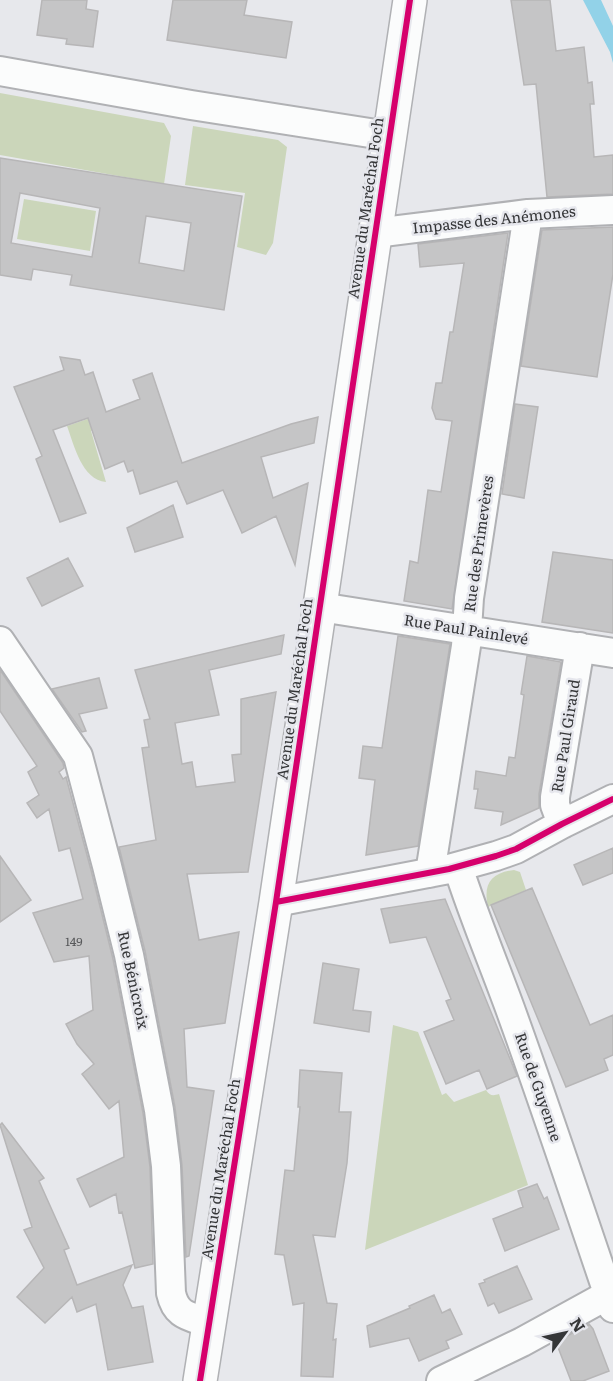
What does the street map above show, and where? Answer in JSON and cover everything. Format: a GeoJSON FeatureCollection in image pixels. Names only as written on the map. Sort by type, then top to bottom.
{"type":"FeatureCollection","features":[{"type":"Feature","properties":{"kind":"main road","name":"Avenue du Maréchal Foch"},"geometry":{"type":"LineString","coordinates":[[200,1381],[276,902],[410,0]]}},
{"type":"Feature","properties":{"kind":"street"},"geometry":{"type":"LineString","coordinates":[[0,71],[191,105],[389,136]]}},
{"type":"Feature","properties":{"kind":"street","name":"Impasse des Anémones"},"geometry":{"type":"LineString","coordinates":[[375,233],[528,214],[613,210]]}},
{"type":"Feature","properties":{"kind":"street","name":"Rue des Primevères"},"geometry":{"type":"LineString","coordinates":[[430,873],[528,214]]}},
{"type":"Feature","properties":{"kind":"street","name":"Rue Paul Painlevé"},"geometry":{"type":"LineString","coordinates":[[320,607],[613,652]]}},
{"type":"Feature","properties":{"kind":"street","name":"Rue Bénicroix"},"geometry":{"type":"LineString","coordinates":[[0,641],[78,756],[129,955],[159,1110],[166,1167],[173,1303],[182,1314],[209,1323]]}},
{"type":"Feature","properties":{"kind":"street","name":"Rue Paul Giraud"},"geometry":{"type":"LineString","coordinates":[[562,824],[555,806],[555,797],[580,647]]}},
{"type":"Feature","properties":{"kind":"street"},"geometry":{"type":"LineString","coordinates":[[276,902],[458,867],[516,849],[613,800]]}},
{"type":"Feature","properties":{"kind":"street","name":"Rue de Guyenne"},"geometry":{"type":"LineString","coordinates":[[458,867],[554,1132],[611,1298]]}},
{"type":"Feature","properties":{"kind":"street"},"geometry":{"type":"LineString","coordinates":[[441,1381],[489,1370],[611,1298]]}},
{"type":"Feature","properties":{"kind":"green space"},"geometry":{"type":"Polygon","coordinates":[[[0,93],[164,123],[171,136],[164,184],[0,155],[0,93]]]}},
{"type":"Feature","properties":{"kind":"green space"},"geometry":{"type":"Polygon","coordinates":[[[193,126],[278,140],[287,147],[273,243],[266,255],[237,247],[245,193],[185,185],[193,126]]]}},
{"type":"Feature","properties":{"kind":"green space"},"geometry":{"type":"Polygon","coordinates":[[[24,199],[96,211],[90,251],[17,239],[24,199]]]}},
{"type":"Feature","properties":{"kind":"green space"},"geometry":{"type":"Polygon","coordinates":[[[132,404],[136,415],[91,431],[106,482],[98,480],[91,475],[80,460],[67,426],[132,404]]]}},
{"type":"Feature","properties":{"kind":"green space"},"geometry":{"type":"Polygon","coordinates":[[[514,870],[520,872],[526,890],[488,907],[487,892],[490,881],[499,874],[514,870]]]}},
{"type":"Feature","properties":{"kind":"green space"},"geometry":{"type":"Polygon","coordinates":[[[393,1025],[418,1032],[442,1095],[446,1093],[454,1102],[486,1090],[492,1095],[499,1094],[528,1185],[365,1250],[393,1025]]]}},
{"type":"Feature","properties":{"kind":"water"},"geometry":{"type":"Polygon","coordinates":[[[583,0],[601,0],[613,26],[613,63],[610,52],[583,0]]]}},
{"type":"Feature","properties":{"kind":"building"},"geometry":{"type":"Polygon","coordinates":[[[42,0],[87,0],[86,9],[98,11],[93,47],[66,44],[67,39],[37,35],[42,0]]]}},
{"type":"Feature","properties":{"kind":"building"},"geometry":{"type":"Polygon","coordinates":[[[173,0],[247,0],[244,15],[292,22],[286,58],[167,40],[173,0]]]}},
{"type":"Feature","properties":{"kind":"building"},"geometry":{"type":"Polygon","coordinates":[[[511,0],[550,0],[556,51],[584,47],[588,83],[592,82],[594,104],[590,104],[594,157],[613,155],[613,194],[547,197],[536,84],[524,85],[511,0]]]}},
{"type":"Feature","properties":{"kind":"building"},"geometry":{"type":"Polygon","coordinates":[[[0,158],[242,196],[224,310],[70,285],[72,275],[33,269],[31,280],[0,275],[0,158]],[[20,193],[11,243],[92,257],[100,208],[20,193]],[[146,216],[139,263],[184,271],[191,223],[146,216]]]}},
{"type":"Feature","properties":{"kind":"building"},"geometry":{"type":"Polygon","coordinates":[[[613,227],[613,274],[597,377],[521,366],[542,230],[613,227]]]}},
{"type":"Feature","properties":{"kind":"building"},"geometry":{"type":"Polygon","coordinates":[[[508,233],[452,609],[404,601],[410,561],[418,563],[428,490],[441,492],[452,421],[436,419],[432,408],[436,383],[442,383],[464,263],[420,267],[418,244],[508,233]]]}},
{"type":"Feature","properties":{"kind":"building"},"geometry":{"type":"Polygon","coordinates":[[[60,357],[80,360],[85,375],[93,372],[106,412],[140,399],[133,380],[152,373],[182,463],[291,424],[318,417],[314,443],[261,457],[273,498],[308,483],[295,565],[276,516],[242,533],[223,490],[187,504],[177,481],[140,494],[133,470],[128,472],[124,461],[105,469],[88,418],[53,430],[86,513],[60,522],[36,459],[42,456],[14,387],[64,370],[60,357]]]}},
{"type":"Feature","properties":{"kind":"building"},"geometry":{"type":"Polygon","coordinates":[[[515,404],[538,407],[524,498],[502,494],[515,404]]]}},
{"type":"Feature","properties":{"kind":"building"},"geometry":{"type":"Polygon","coordinates":[[[173,505],[183,537],[135,552],[127,528],[173,505]]]}},
{"type":"Feature","properties":{"kind":"building"},"geometry":{"type":"Polygon","coordinates":[[[553,552],[613,560],[613,633],[542,622],[553,552]]]}},
{"type":"Feature","properties":{"kind":"building"},"geometry":{"type":"Polygon","coordinates":[[[68,558],[83,586],[42,606],[27,578],[68,558]]]}},
{"type":"Feature","properties":{"kind":"building"},"geometry":{"type":"Polygon","coordinates":[[[284,635],[281,654],[209,670],[219,715],[175,723],[182,764],[192,762],[196,787],[235,782],[232,755],[241,754],[241,699],[276,692],[248,872],[187,874],[199,940],[239,932],[225,1023],[184,1029],[187,1087],[214,1091],[189,1256],[186,1257],[182,1165],[175,1107],[145,951],[119,847],[156,840],[142,748],[149,747],[144,720],[150,719],[135,670],[284,635]]]}},
{"type":"Feature","properties":{"kind":"building"},"geometry":{"type":"Polygon","coordinates":[[[398,636],[450,644],[418,846],[366,855],[375,780],[359,778],[363,746],[382,748],[398,636]]]}},
{"type":"Feature","properties":{"kind":"building"},"geometry":{"type":"Polygon","coordinates":[[[527,656],[561,662],[539,794],[539,808],[501,825],[503,812],[475,808],[478,789],[474,789],[476,771],[506,776],[509,757],[515,758],[527,656]]]}},
{"type":"Feature","properties":{"kind":"building"},"geometry":{"type":"Polygon","coordinates":[[[0,670],[63,763],[64,768],[59,772],[63,779],[66,777],[91,870],[113,959],[143,1113],[150,1167],[153,1264],[135,1268],[122,1212],[119,1213],[116,1194],[90,1207],[77,1179],[124,1157],[119,1101],[109,1109],[82,1074],[94,1064],[77,1044],[66,1024],[93,1010],[89,956],[54,962],[33,913],[83,899],[70,848],[59,851],[49,809],[37,818],[27,803],[39,795],[28,772],[37,766],[0,711],[0,670]]]}},
{"type":"Feature","properties":{"kind":"building"},"geometry":{"type":"Polygon","coordinates":[[[99,678],[107,708],[79,714],[86,731],[82,732],[52,689],[99,678]]]}},
{"type":"Feature","properties":{"kind":"building"},"geometry":{"type":"Polygon","coordinates":[[[613,848],[613,873],[583,885],[574,865],[613,848]]]}},
{"type":"Feature","properties":{"kind":"building"},"geometry":{"type":"Polygon","coordinates":[[[0,856],[31,900],[0,922],[0,856]]]}},
{"type":"Feature","properties":{"kind":"building"},"geometry":{"type":"Polygon","coordinates":[[[532,888],[590,1025],[613,1015],[613,1055],[604,1059],[608,1070],[566,1087],[491,905],[532,888]]]}},
{"type":"Feature","properties":{"kind":"building"},"geometry":{"type":"Polygon","coordinates":[[[445,899],[517,1076],[487,1089],[479,1070],[446,1084],[424,1032],[454,1020],[446,1001],[451,999],[426,937],[390,943],[381,909],[445,899]]]}},
{"type":"Feature","properties":{"kind":"building"},"geometry":{"type":"Polygon","coordinates":[[[323,963],[359,969],[353,1010],[371,1012],[369,1032],[314,1023],[323,963]]]}},
{"type":"Feature","properties":{"kind":"building"},"geometry":{"type":"Polygon","coordinates":[[[300,1070],[342,1073],[339,1112],[351,1112],[347,1163],[335,1237],[313,1235],[327,1303],[337,1304],[333,1340],[336,1339],[333,1377],[301,1376],[304,1303],[293,1305],[284,1255],[275,1254],[285,1170],[294,1171],[300,1107],[298,1107],[300,1070]]]}},
{"type":"Feature","properties":{"kind":"building"},"geometry":{"type":"Polygon","coordinates":[[[2,1123],[44,1178],[39,1181],[69,1248],[64,1250],[77,1285],[132,1265],[123,1285],[132,1308],[143,1306],[153,1362],[108,1370],[96,1304],[77,1312],[72,1297],[45,1323],[17,1297],[44,1268],[24,1230],[32,1227],[0,1125],[2,1123]]]}},
{"type":"Feature","properties":{"kind":"building"},"geometry":{"type":"Polygon","coordinates":[[[537,1184],[544,1199],[547,1197],[559,1229],[505,1251],[493,1219],[523,1207],[518,1191],[537,1184]]]}},
{"type":"Feature","properties":{"kind":"building"},"geometry":{"type":"Polygon","coordinates":[[[517,1266],[532,1299],[499,1313],[494,1303],[488,1306],[479,1284],[517,1266]]]}},
{"type":"Feature","properties":{"kind":"building"},"geometry":{"type":"Polygon","coordinates":[[[434,1295],[442,1313],[450,1309],[462,1334],[446,1341],[449,1348],[419,1361],[409,1338],[370,1347],[367,1326],[434,1295]]]}},
{"type":"Feature","properties":{"kind":"building"},"geometry":{"type":"Polygon","coordinates":[[[589,1324],[609,1371],[583,1381],[571,1381],[556,1342],[589,1324]]]}},
{"type":"Feature","properties":{"kind":"cycle path"},"geometry":{"type":"LineString","coordinates":[[200,1381],[276,902],[410,0]]}},
{"type":"Feature","properties":{"kind":"cycle path"},"geometry":{"type":"LineString","coordinates":[[276,902],[449,869],[496,856],[516,849],[613,799]]}}]}
